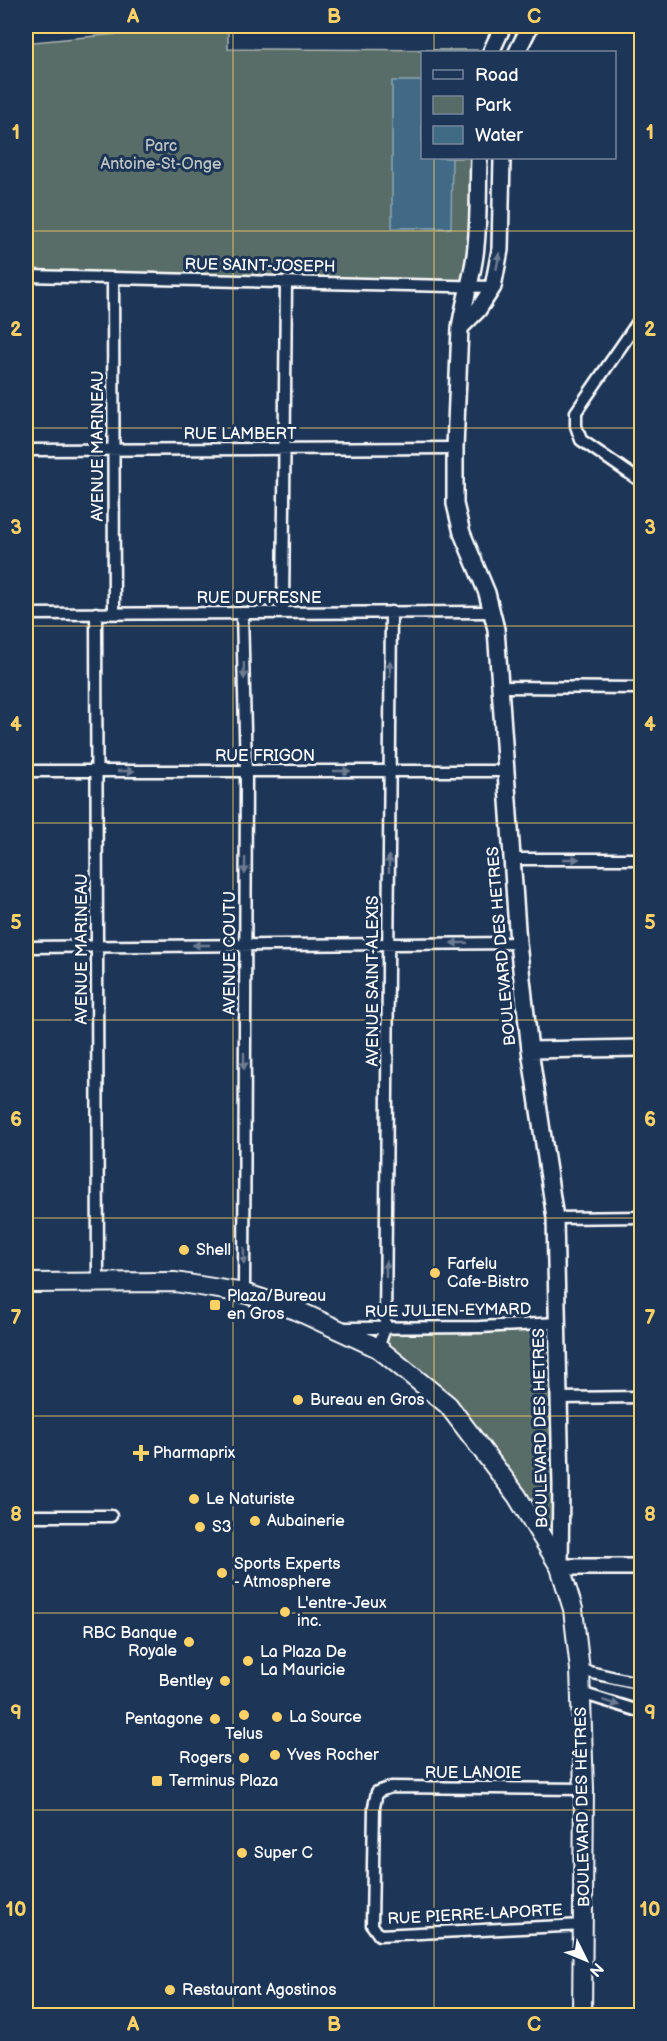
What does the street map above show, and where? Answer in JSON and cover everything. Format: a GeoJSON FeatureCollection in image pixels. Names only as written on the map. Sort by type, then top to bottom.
{"type":"FeatureCollection","features":[{"type":"Feature","properties":{"kind":"main road","name":"BOULEVARD DES HÊTRES"},"geometry":{"type":"LineString","coordinates":[[26,1283],[176,1282],[244,1293],[296,1310],[378,1348],[448,1405],[517,1496],[560,1567],[573,1609],[580,1670],[584,1789],[582,2016]]}},
{"type":"Feature","properties":{"kind":"street"},"geometry":{"type":"LineString","coordinates":[[491,51],[503,26]]}},
{"type":"Feature","properties":{"kind":"street"},"geometry":{"type":"LineString","coordinates":[[518,51],[530,26]]}},
{"type":"Feature","properties":{"kind":"street","name":"BOULEVARD DES HETRES"},"geometry":{"type":"LineString","coordinates":[[479,159],[476,246],[460,328],[455,504],[462,533],[487,593],[496,629],[518,943],[530,1050],[555,1218],[561,1485],[560,1567]]}},
{"type":"Feature","properties":{"kind":"street"},"geometry":{"type":"LineString","coordinates":[[460,328],[478,310],[493,287],[500,250],[502,159]]}},
{"type":"Feature","properties":{"kind":"street","name":"RUE SAINT-JOSEPH"},"geometry":{"type":"LineString","coordinates":[[26,276],[493,287]]}},
{"type":"Feature","properties":{"kind":"street","name":"AVENUE MARINEAU"},"geometry":{"type":"LineString","coordinates":[[113,278],[114,613]]}},
{"type":"Feature","properties":{"kind":"street"},"geometry":{"type":"LineString","coordinates":[[283,613],[286,282]]}},
{"type":"Feature","properties":{"kind":"street"},"geometry":{"type":"LineString","coordinates":[[642,316],[576,412],[576,426],[580,440],[642,482]]}},
{"type":"Feature","properties":{"kind":"street","name":"RUE LAMBERT"},"geometry":{"type":"LineString","coordinates":[[26,450],[455,448]]}},
{"type":"Feature","properties":{"kind":"street","name":"AVENUE SAINT-ALEXIS"},"geometry":{"type":"LineString","coordinates":[[378,1348],[385,1328],[391,612]]}},
{"type":"Feature","properties":{"kind":"street","name":"RUE DUFRESNE"},"geometry":{"type":"LineString","coordinates":[[26,614],[493,612]]}},
{"type":"Feature","properties":{"kind":"street","name":"AVENUE MARINEAU"},"geometry":{"type":"LineString","coordinates":[[96,613],[98,1284]]}},
{"type":"Feature","properties":{"kind":"street","name":"AVENUE COUTU"},"geometry":{"type":"LineString","coordinates":[[243,613],[246,771],[244,1293]]}},
{"type":"Feature","properties":{"kind":"street"},"geometry":{"type":"LineString","coordinates":[[500,687],[642,688]]}},
{"type":"Feature","properties":{"kind":"street","name":"RUE FRIGON"},"geometry":{"type":"LineString","coordinates":[[26,771],[505,771]]}},
{"type":"Feature","properties":{"kind":"street"},"geometry":{"type":"LineString","coordinates":[[513,859],[642,859]]}},
{"type":"Feature","properties":{"kind":"street"},"geometry":{"type":"LineString","coordinates":[[26,947],[518,943]]}},
{"type":"Feature","properties":{"kind":"street"},"geometry":{"type":"LineString","coordinates":[[530,1050],[642,1048]]}},
{"type":"Feature","properties":{"kind":"street"},"geometry":{"type":"LineString","coordinates":[[555,1218],[642,1217]]}},
{"type":"Feature","properties":{"kind":"street","name":"RUE JULIEN-EYMARD"},"geometry":{"type":"LineString","coordinates":[[338,1329],[480,1327],[558,1323]]}},
{"type":"Feature","properties":{"kind":"street"},"geometry":{"type":"LineString","coordinates":[[558,1398],[642,1396]]}},
{"type":"Feature","properties":{"kind":"street"},"geometry":{"type":"LineString","coordinates":[[26,1516],[111,1516]]}},
{"type":"Feature","properties":{"kind":"street"},"geometry":{"type":"LineString","coordinates":[[560,1567],[642,1567]]}},
{"type":"Feature","properties":{"kind":"street"},"geometry":{"type":"LineString","coordinates":[[580,1670],[642,1684]]}},
{"type":"Feature","properties":{"kind":"street"},"geometry":{"type":"LineString","coordinates":[[581,1693],[642,1712]]}},
{"type":"Feature","properties":{"kind":"street","name":"RUE LANOIE"},"geometry":{"type":"LineString","coordinates":[[372,1925],[374,1807],[377,1792],[391,1787],[584,1789]]}},
{"type":"Feature","properties":{"kind":"street","name":"RUE PIERRE-LAPORTE"},"geometry":{"type":"LineString","coordinates":[[372,1925],[379,1935],[584,1925]]}},
{"type":"Feature","properties":{"kind":"green space","name":"Parc Antoine-St-Onge"},"geometry":{"type":"Polygon","coordinates":[[[201,26],[228,26],[228,49],[486,50],[421,51],[421,159],[477,159],[470,286],[26,276],[26,41],[201,26]]]}},
{"type":"Feature","properties":{"kind":"green space"},"geometry":{"type":"Polygon","coordinates":[[[558,1323],[560,1567],[448,1405],[378,1348],[385,1328],[558,1323]]]}},
{"type":"Feature","properties":{"kind":"water"},"geometry":{"type":"Polygon","coordinates":[[[392,81],[421,81],[421,159],[452,159],[451,228],[392,228],[392,81]]]}},
{"type":"Feature","properties":{"kind":"place","name":"Shell"},"geometry":{"type":"Point","coordinates":[184,1250]}},
{"type":"Feature","properties":{"kind":"place","name":"Farfelu Cafe-Bistro"},"geometry":{"type":"Point","coordinates":[435,1273]}},
{"type":"Feature","properties":{"kind":"place","name":"Plaza/Bureau en Gros"},"geometry":{"type":"Point","coordinates":[215,1305]}},
{"type":"Feature","properties":{"kind":"place","name":"Bureau en Gros"},"geometry":{"type":"Point","coordinates":[298,1400]}},
{"type":"Feature","properties":{"kind":"place","name":"Pharmaprix"},"geometry":{"type":"Point","coordinates":[141,1453]}},
{"type":"Feature","properties":{"kind":"place","name":"Le Naturiste"},"geometry":{"type":"Point","coordinates":[194,1499]}},
{"type":"Feature","properties":{"kind":"place","name":"Aubainerie"},"geometry":{"type":"Point","coordinates":[255,1521]}},
{"type":"Feature","properties":{"kind":"place","name":"S3"},"geometry":{"type":"Point","coordinates":[200,1527]}},
{"type":"Feature","properties":{"kind":"place","name":"Sports Experts - Atmosphere"},"geometry":{"type":"Point","coordinates":[222,1573]}},
{"type":"Feature","properties":{"kind":"place","name":"L'entre-Jeux inc."},"geometry":{"type":"Point","coordinates":[285,1612]}},
{"type":"Feature","properties":{"kind":"place","name":"RBC Banque Royale"},"geometry":{"type":"Point","coordinates":[189,1642]}},
{"type":"Feature","properties":{"kind":"place","name":"La Plaza De La Mauricie"},"geometry":{"type":"Point","coordinates":[248,1661]}},
{"type":"Feature","properties":{"kind":"place","name":"Bentley"},"geometry":{"type":"Point","coordinates":[225,1681]}},
{"type":"Feature","properties":{"kind":"place","name":"Telus"},"geometry":{"type":"Point","coordinates":[244,1715]}},
{"type":"Feature","properties":{"kind":"place","name":"La Source"},"geometry":{"type":"Point","coordinates":[277,1717]}},
{"type":"Feature","properties":{"kind":"place","name":"Pentagone"},"geometry":{"type":"Point","coordinates":[215,1719]}},
{"type":"Feature","properties":{"kind":"place","name":"Yves Rocher"},"geometry":{"type":"Point","coordinates":[275,1755]}},
{"type":"Feature","properties":{"kind":"place","name":"Rogers"},"geometry":{"type":"Point","coordinates":[244,1758]}},
{"type":"Feature","properties":{"kind":"place","name":"Terminus Plaza"},"geometry":{"type":"Point","coordinates":[157,1781]}},
{"type":"Feature","properties":{"kind":"place","name":"Super C"},"geometry":{"type":"Point","coordinates":[242,1853]}},
{"type":"Feature","properties":{"kind":"place","name":"Restaurant Agostinos"},"geometry":{"type":"Point","coordinates":[170,1990]}}]}
